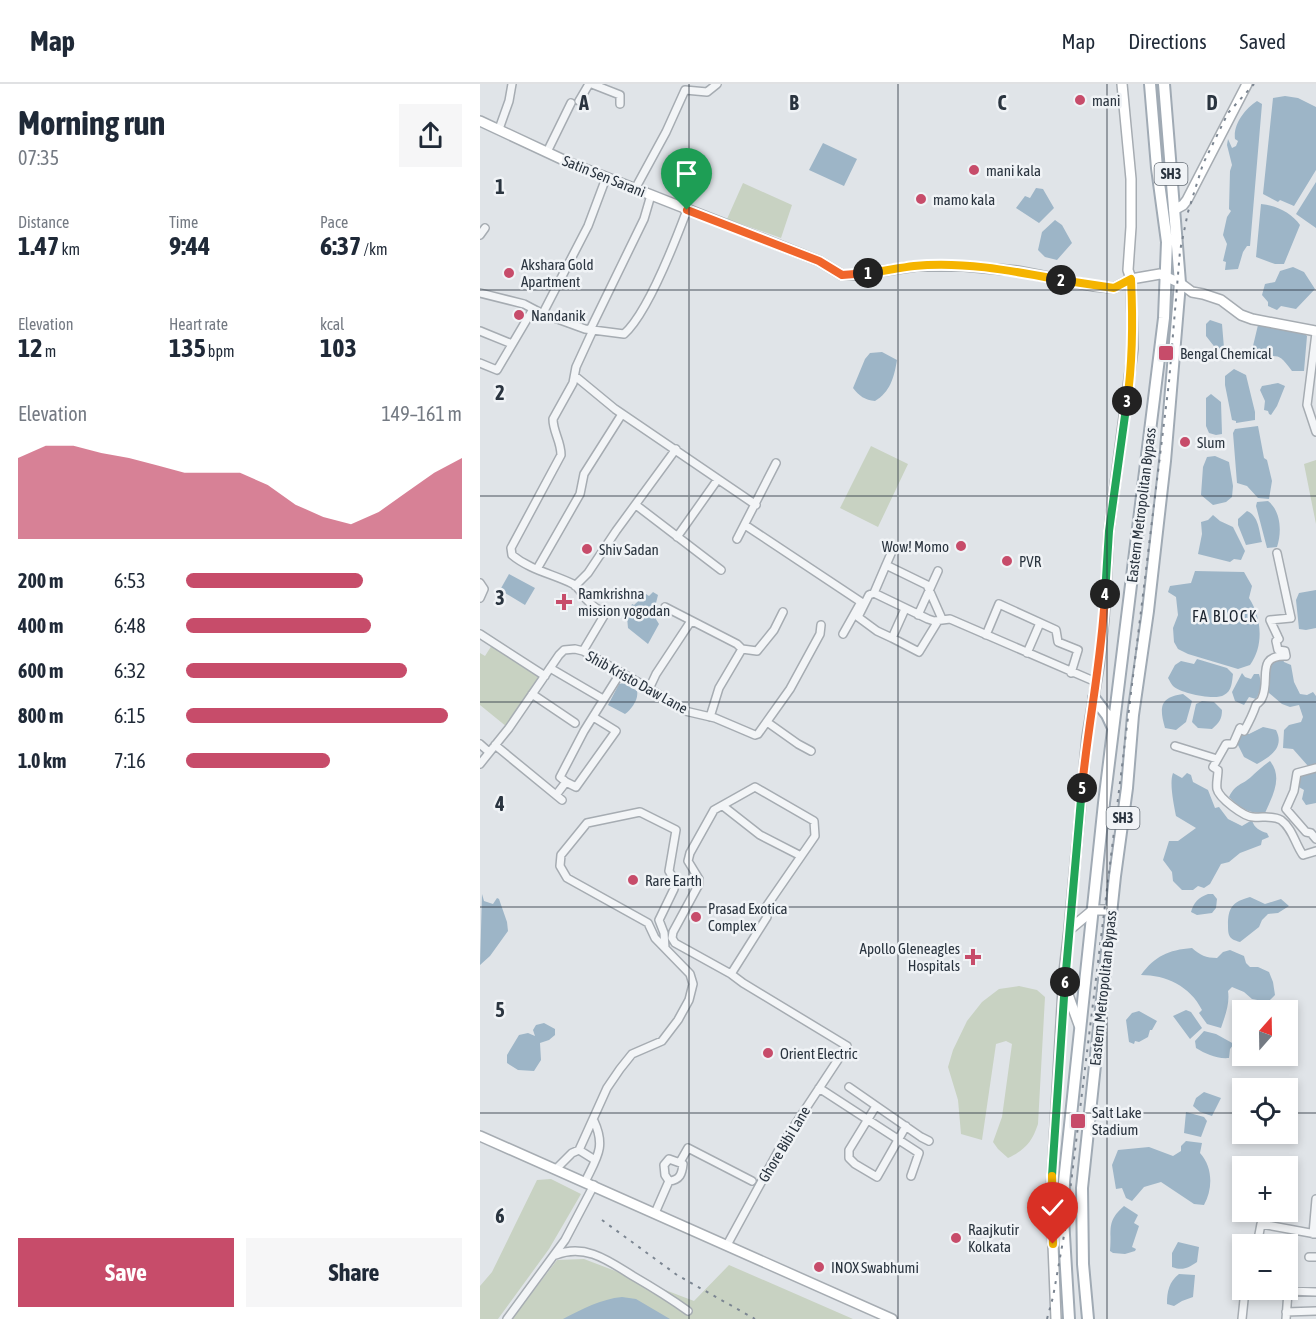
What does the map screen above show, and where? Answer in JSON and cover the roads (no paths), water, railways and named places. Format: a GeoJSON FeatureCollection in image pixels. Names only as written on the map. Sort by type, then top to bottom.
{"type":"FeatureCollection","features":[{"type":"Feature","properties":{"kind":"main road","name":"Eastern Metropolitan Bypass"},"geometry":{"type":"LineString","coordinates":[[1069,1319],[1063,1218],[1064,1182],[1079,1025],[1113,728],[1158,371],[1167,276],[1167,242],[1157,168],[1150,84]]}},
{"type":"Feature","properties":{"kind":"main road","name":"Eastern Metropolitan Bypass"},"geometry":{"type":"LineString","coordinates":[[1088,1319],[1083,1264],[1082,1188],[1111,910],[1127,788],[1133,715],[1148,611],[1180,283],[1164,84]]}},
{"type":"Feature","properties":{"kind":"main road"},"geometry":{"type":"LineString","coordinates":[[1094,698],[1107,715],[1113,728]]}},
{"type":"Feature","properties":{"kind":"street"},"geometry":{"type":"LineString","coordinates":[[579,101],[591,84],[620,95],[621,104]]}},
{"type":"Feature","properties":{"kind":"street"},"geometry":{"type":"LineString","coordinates":[[635,189],[686,90],[707,92],[717,84]]}},
{"type":"Feature","properties":{"kind":"street"},"geometry":{"type":"LineString","coordinates":[[1056,1319],[1051,1195],[1065,984],[1084,766],[1105,607],[1109,531],[1133,349],[1131,279],[1128,270],[1131,179],[1122,84]]}},
{"type":"Feature","properties":{"kind":"street"},"geometry":{"type":"LineString","coordinates":[[1174,210],[1187,200],[1246,87],[1255,84]]}},
{"type":"Feature","properties":{"kind":"street"},"geometry":{"type":"LineString","coordinates":[[499,129],[509,101],[510,85]]}},
{"type":"Feature","properties":{"kind":"street"},"geometry":{"type":"LineString","coordinates":[[547,152],[571,103]]}},
{"type":"Feature","properties":{"kind":"street","name":"Satin Sen Sarani"},"geometry":{"type":"LineString","coordinates":[[480,121],[606,178],[819,261],[842,275],[916,266],[964,266],[1114,288],[1145,275],[1167,276]]}},
{"type":"Feature","properties":{"kind":"street"},"geometry":{"type":"LineString","coordinates":[[543,314],[588,226],[606,178]]}},
{"type":"Feature","properties":{"kind":"street"},"geometry":{"type":"LineString","coordinates":[[583,651],[605,614],[589,602],[581,590],[575,586],[519,561],[512,555],[511,548],[561,455],[561,445],[553,426],[553,419],[575,376],[576,367],[639,229],[651,195]]}},
{"type":"Feature","properties":{"kind":"street"},"geometry":{"type":"LineString","coordinates":[[480,293],[510,300],[543,314],[592,330],[624,334],[637,320],[687,210]]}},
{"type":"Feature","properties":{"kind":"street"},"geometry":{"type":"LineString","coordinates":[[480,235],[485,228]]}},
{"type":"Feature","properties":{"kind":"street"},"geometry":{"type":"LineString","coordinates":[[1167,276],[1192,292],[1215,297],[1241,315],[1316,332],[1307,405],[1316,432]]}},
{"type":"Feature","properties":{"kind":"street"},"geometry":{"type":"LineString","coordinates":[[480,363],[497,370],[533,309]]}},
{"type":"Feature","properties":{"kind":"street"},"geometry":{"type":"LineString","coordinates":[[480,331],[512,344]]}},
{"type":"Feature","properties":{"kind":"street"},"geometry":{"type":"LineString","coordinates":[[575,376],[621,414],[756,505]]}},
{"type":"Feature","properties":{"kind":"street"},"geometry":{"type":"LineString","coordinates":[[537,569],[580,494],[584,474],[621,414]]}},
{"type":"Feature","properties":{"kind":"street"},"geometry":{"type":"LineString","coordinates":[[575,586],[588,573],[676,449]]}},
{"type":"Feature","properties":{"kind":"street"},"geometry":{"type":"LineString","coordinates":[[737,539],[776,463]]}},
{"type":"Feature","properties":{"kind":"street"},"geometry":{"type":"LineString","coordinates":[[677,537],[718,479]]}},
{"type":"Feature","properties":{"kind":"street"},"geometry":{"type":"LineString","coordinates":[[636,505],[721,570]]}},
{"type":"Feature","properties":{"kind":"street"},"geometry":{"type":"LineString","coordinates":[[745,525],[861,602],[843,634]]}},
{"type":"Feature","properties":{"kind":"street"},"geometry":{"type":"LineString","coordinates":[[893,549],[874,592],[869,595],[858,617],[877,631],[919,652],[940,620]]}},
{"type":"Feature","properties":{"kind":"street"},"geometry":{"type":"LineString","coordinates":[[1277,553],[1291,618],[1270,620],[1279,639],[1275,641],[1278,650],[1285,651],[1286,656],[1273,657],[1268,664],[1262,698],[1256,705],[1256,711],[1244,731],[1240,728],[1233,744],[1226,744],[1217,759],[1214,766],[1218,770],[1217,790],[1220,795],[1250,817],[1274,817],[1283,821],[1296,839],[1296,846],[1303,855],[1316,851]]}},
{"type":"Feature","properties":{"kind":"street"},"geometry":{"type":"LineString","coordinates":[[886,565],[924,583],[929,589],[940,620]]}},
{"type":"Feature","properties":{"kind":"street"},"geometry":{"type":"LineString","coordinates":[[918,615],[938,571]]}},
{"type":"Feature","properties":{"kind":"street"},"geometry":{"type":"LineString","coordinates":[[480,583],[484,589],[480,598]]}},
{"type":"Feature","properties":{"kind":"street"},"geometry":{"type":"LineString","coordinates":[[874,592],[918,615],[940,620],[950,619],[1096,682]]}},
{"type":"Feature","properties":{"kind":"street"},"geometry":{"type":"LineString","coordinates":[[986,635],[999,601],[1056,630],[1055,635],[1060,644],[1078,650],[1071,673]]}},
{"type":"Feature","properties":{"kind":"street"},"geometry":{"type":"LineString","coordinates":[[665,606],[737,644],[741,649],[757,651],[774,630],[783,612]]}},
{"type":"Feature","properties":{"kind":"street"},"geometry":{"type":"LineString","coordinates":[[892,638],[905,609]]}},
{"type":"Feature","properties":{"kind":"street"},"geometry":{"type":"LineString","coordinates":[[650,689],[656,674],[691,621]]}},
{"type":"Feature","properties":{"kind":"street"},"geometry":{"type":"LineString","coordinates":[[1026,653],[1040,623]]}},
{"type":"Feature","properties":{"kind":"street"},"geometry":{"type":"LineString","coordinates":[[811,751],[767,722],[790,689],[820,634],[821,625]]}},
{"type":"Feature","properties":{"kind":"street"},"geometry":{"type":"LineString","coordinates":[[480,634],[545,676]]}},
{"type":"Feature","properties":{"kind":"street"},"geometry":{"type":"LineString","coordinates":[[710,717],[718,688],[741,649]]}},
{"type":"Feature","properties":{"kind":"street","name":"Shib Kristo Daw Lane"},"geometry":{"type":"LineString","coordinates":[[480,763],[564,650],[583,651],[685,711],[710,717],[755,735],[767,722]]}},
{"type":"Feature","properties":{"kind":"street"},"geometry":{"type":"LineString","coordinates":[[550,668],[603,699]]}},
{"type":"Feature","properties":{"kind":"street"},"geometry":{"type":"LineString","coordinates":[[594,715],[595,718],[616,731],[576,787],[560,777],[584,731],[603,699],[621,672]]}},
{"type":"Feature","properties":{"kind":"street"},"geometry":{"type":"LineString","coordinates":[[532,694],[575,723]]}},
{"type":"Feature","properties":{"kind":"street"},"geometry":{"type":"LineString","coordinates":[[480,744],[489,752]]}},
{"type":"Feature","properties":{"kind":"street"},"geometry":{"type":"LineString","coordinates":[[495,745],[562,800]]}},
{"type":"Feature","properties":{"kind":"street"},"geometry":{"type":"LineString","coordinates":[[1175,746],[1217,759]]}},
{"type":"Feature","properties":{"kind":"street"},"geometry":{"type":"LineString","coordinates":[[1316,768],[1297,773],[1294,791],[1286,809],[1306,832],[1311,832],[1316,839]]}},
{"type":"Feature","properties":{"kind":"street"},"geometry":{"type":"LineString","coordinates":[[555,795],[566,782]]}},
{"type":"Feature","properties":{"kind":"street"},"geometry":{"type":"LineString","coordinates":[[755,787],[814,821],[815,836],[801,856],[766,908],[767,917],[731,974],[675,943],[672,938],[673,932],[699,884],[699,879],[688,861],[690,853],[714,810],[755,787]]}},
{"type":"Feature","properties":{"kind":"street"},"geometry":{"type":"LineString","coordinates":[[723,806],[760,835],[801,856]]}},
{"type":"Feature","properties":{"kind":"street"},"geometry":{"type":"LineString","coordinates":[[556,1169],[572,1153],[579,1150],[607,1088],[632,1054],[662,1041],[678,1020],[689,1000],[693,984],[690,974],[655,938],[648,923],[567,878],[560,866],[561,855],[588,823],[640,812],[676,830],[669,871],[675,881],[674,889],[659,920],[664,933],[665,948]]}},
{"type":"Feature","properties":{"kind":"street"},"geometry":{"type":"LineString","coordinates":[[1070,930],[1093,910],[1111,910]]}},
{"type":"Feature","properties":{"kind":"street"},"geometry":{"type":"LineString","coordinates":[[648,923],[659,920]]}},
{"type":"Feature","properties":{"kind":"street","name":"Ghore Bibi Lane"},"geometry":{"type":"LineString","coordinates":[[727,1245],[781,1146],[847,1046],[731,974]]}},
{"type":"Feature","properties":{"kind":"street"},"geometry":{"type":"LineString","coordinates":[[1065,984],[1079,1025]]}},
{"type":"Feature","properties":{"kind":"street"},"geometry":{"type":"LineString","coordinates":[[849,1087],[929,1141]]}},
{"type":"Feature","properties":{"kind":"street"},"geometry":{"type":"LineString","coordinates":[[819,1088],[919,1153],[911,1176]]}},
{"type":"Feature","properties":{"kind":"street"},"geometry":{"type":"LineString","coordinates":[[876,1106],[849,1150],[849,1158],[855,1164],[877,1177],[906,1126]]}},
{"type":"Feature","properties":{"kind":"street"},"geometry":{"type":"LineString","coordinates":[[507,1319],[565,1240],[589,1183],[599,1149],[601,1135],[594,1120]]}},
{"type":"Feature","properties":{"kind":"street"},"geometry":{"type":"LineString","coordinates":[[480,1136],[892,1319]]}},
{"type":"Feature","properties":{"kind":"street"},"geometry":{"type":"LineString","coordinates":[[680,1162],[688,1148],[752,1181]]}},
{"type":"Feature","properties":{"kind":"street"},"geometry":{"type":"LineString","coordinates":[[579,1150],[595,1160]]}},
{"type":"Feature","properties":{"kind":"street"},"geometry":{"type":"LineString","coordinates":[[669,1159],[683,1164],[680,1177],[669,1181],[665,1175],[664,1165],[669,1159]]}},
{"type":"Feature","properties":{"kind":"street"},"geometry":{"type":"LineString","coordinates":[[655,1213],[669,1181]]}},
{"type":"Feature","properties":{"kind":"street"},"geometry":{"type":"LineString","coordinates":[[1259,1234],[1261,1224],[1314,1234],[1316,1199]]}},
{"type":"Feature","properties":{"kind":"street"},"geometry":{"type":"LineString","coordinates":[[554,1256],[565,1251],[585,1251],[602,1256],[662,1292],[688,1311]]}},
{"type":"Feature","properties":{"kind":"street"},"geometry":{"type":"LineString","coordinates":[[1298,1291],[1316,1292]]}},
{"type":"Feature","properties":{"kind":"street"},"geometry":{"type":"LineString","coordinates":[[1242,1319],[1244,1300]]}},
{"type":"Feature","properties":{"kind":"street"},"geometry":{"type":"LineString","coordinates":[[1287,1300],[1286,1315],[1316,1311]]}},
{"type":"Feature","properties":{"kind":"water"},"geometry":{"type":"Polygon","coordinates":[[[1285,96],[1298,98],[1316,107],[1316,170],[1294,206],[1280,200],[1278,202],[1263,194],[1273,98],[1285,96]]]}},
{"type":"Feature","properties":{"kind":"water"},"geometry":{"type":"Polygon","coordinates":[[[1257,101],[1262,104],[1250,246],[1247,246],[1243,252],[1238,269],[1225,270],[1226,262],[1223,261],[1227,244],[1223,235],[1227,217],[1231,211],[1229,209],[1232,165],[1227,145],[1228,139],[1232,148],[1236,146],[1238,141],[1235,139],[1235,133],[1238,122],[1248,108],[1257,101]]]}},
{"type":"Feature","properties":{"kind":"water"},"geometry":{"type":"Polygon","coordinates":[[[823,143],[857,159],[844,186],[809,170],[823,143]]]}},
{"type":"Feature","properties":{"kind":"water"},"geometry":{"type":"Polygon","coordinates":[[[1316,182],[1316,228],[1296,214],[1316,182]]]}},
{"type":"Feature","properties":{"kind":"water"},"geometry":{"type":"Polygon","coordinates":[[[1036,188],[1043,189],[1054,208],[1039,223],[1016,208],[1025,196],[1030,198],[1036,188]]]}},
{"type":"Feature","properties":{"kind":"water"},"geometry":{"type":"Polygon","coordinates":[[[1261,204],[1283,210],[1300,225],[1284,264],[1275,264],[1256,257],[1261,204]]]}},
{"type":"Feature","properties":{"kind":"water"},"geometry":{"type":"Polygon","coordinates":[[[1055,220],[1062,225],[1072,243],[1057,260],[1045,257],[1038,250],[1042,232],[1055,220]]]}},
{"type":"Feature","properties":{"kind":"water"},"geometry":{"type":"Polygon","coordinates":[[[1293,267],[1304,272],[1315,289],[1296,309],[1281,306],[1277,310],[1268,306],[1268,302],[1262,295],[1265,284],[1275,282],[1280,271],[1293,267]]]}},
{"type":"Feature","properties":{"kind":"water"},"geometry":{"type":"Polygon","coordinates":[[[1210,320],[1222,324],[1224,348],[1217,350],[1206,336],[1206,324],[1210,320]]]}},
{"type":"Feature","properties":{"kind":"water"},"geometry":{"type":"Polygon","coordinates":[[[1258,325],[1307,336],[1304,371],[1292,371],[1278,356],[1257,357],[1255,355],[1253,346],[1258,325]]]}},
{"type":"Feature","properties":{"kind":"water"},"geometry":{"type":"Polygon","coordinates":[[[882,352],[897,360],[894,373],[884,393],[875,401],[868,400],[853,388],[865,359],[870,353],[882,352]]]}},
{"type":"Feature","properties":{"kind":"water"},"geometry":{"type":"Polygon","coordinates":[[[1234,369],[1246,375],[1255,420],[1236,423],[1232,420],[1225,376],[1234,369]]]}},
{"type":"Feature","properties":{"kind":"water"},"geometry":{"type":"Polygon","coordinates":[[[1278,383],[1285,386],[1271,415],[1264,410],[1265,401],[1260,390],[1262,386],[1278,383]]]}},
{"type":"Feature","properties":{"kind":"water"},"geometry":{"type":"Polygon","coordinates":[[[1211,394],[1221,402],[1222,434],[1209,433],[1206,426],[1206,398],[1211,394]]]}},
{"type":"Feature","properties":{"kind":"water"},"geometry":{"type":"Polygon","coordinates":[[[1258,426],[1264,458],[1267,460],[1272,481],[1269,499],[1258,498],[1247,486],[1237,483],[1233,433],[1235,429],[1258,426]]]}},
{"type":"Feature","properties":{"kind":"water"},"geometry":{"type":"Polygon","coordinates":[[[1215,456],[1229,462],[1233,486],[1232,497],[1226,502],[1213,505],[1201,495],[1203,467],[1207,457],[1215,456]]]}},
{"type":"Feature","properties":{"kind":"water"},"geometry":{"type":"Polygon","coordinates":[[[1268,501],[1276,510],[1280,535],[1277,547],[1267,548],[1256,506],[1257,502],[1268,501]]]}},
{"type":"Feature","properties":{"kind":"water"},"geometry":{"type":"Polygon","coordinates":[[[1247,511],[1256,520],[1262,542],[1246,545],[1238,519],[1247,511]]]}},
{"type":"Feature","properties":{"kind":"water"},"geometry":{"type":"Polygon","coordinates":[[[1213,515],[1233,527],[1245,551],[1241,560],[1234,559],[1230,562],[1198,554],[1202,534],[1201,522],[1213,515]]]}},
{"type":"Feature","properties":{"kind":"water"},"geometry":{"type":"Polygon","coordinates":[[[1195,571],[1244,572],[1252,586],[1249,598],[1257,614],[1260,632],[1258,649],[1250,665],[1238,669],[1178,649],[1174,642],[1173,628],[1178,615],[1176,597],[1168,592],[1170,586],[1191,583],[1195,571]]]}},
{"type":"Feature","properties":{"kind":"water"},"geometry":{"type":"Polygon","coordinates":[[[509,574],[535,588],[525,605],[500,590],[509,574]]]}},
{"type":"Feature","properties":{"kind":"water"},"geometry":{"type":"Polygon","coordinates":[[[1316,590],[1316,628],[1299,629],[1296,600],[1299,593],[1316,590]]]}},
{"type":"Feature","properties":{"kind":"water"},"geometry":{"type":"Polygon","coordinates":[[[653,592],[658,595],[656,603],[658,606],[654,616],[659,624],[648,644],[628,628],[627,617],[632,604],[634,605],[646,594],[649,596],[653,592]]]}},
{"type":"Feature","properties":{"kind":"water"},"geometry":{"type":"Polygon","coordinates":[[[1281,656],[1284,662],[1291,665],[1294,682],[1300,694],[1307,695],[1313,692],[1316,696],[1316,765],[1308,766],[1293,749],[1283,748],[1284,730],[1289,725],[1301,722],[1303,717],[1299,705],[1290,707],[1282,704],[1269,693],[1266,676],[1272,659],[1281,656]]]}},
{"type":"Feature","properties":{"kind":"water"},"geometry":{"type":"Polygon","coordinates":[[[1197,659],[1227,668],[1233,674],[1227,693],[1220,697],[1206,697],[1177,689],[1172,685],[1168,678],[1175,665],[1181,661],[1194,664],[1197,659]]]}},
{"type":"Feature","properties":{"kind":"water"},"geometry":{"type":"Polygon","coordinates":[[[1242,673],[1251,679],[1254,674],[1259,674],[1260,681],[1260,690],[1256,699],[1249,697],[1244,705],[1235,701],[1232,692],[1242,673]]]}},
{"type":"Feature","properties":{"kind":"water"},"geometry":{"type":"Polygon","coordinates":[[[624,683],[637,691],[634,704],[625,714],[608,705],[619,684],[624,683]]]}},
{"type":"Feature","properties":{"kind":"water"},"geometry":{"type":"Polygon","coordinates":[[[1183,694],[1192,701],[1186,722],[1176,730],[1165,728],[1162,714],[1163,704],[1175,695],[1183,694]]]}},
{"type":"Feature","properties":{"kind":"water"},"geometry":{"type":"Polygon","coordinates":[[[1202,701],[1214,702],[1222,710],[1220,721],[1212,729],[1198,728],[1192,722],[1196,704],[1202,701]]]}},
{"type":"Feature","properties":{"kind":"water"},"geometry":{"type":"Polygon","coordinates":[[[1263,727],[1276,730],[1279,742],[1271,755],[1257,764],[1244,757],[1237,743],[1241,732],[1249,734],[1263,727]]]}},
{"type":"Feature","properties":{"kind":"water"},"geometry":{"type":"Polygon","coordinates":[[[1270,761],[1276,773],[1276,780],[1274,793],[1265,813],[1245,810],[1229,797],[1236,787],[1270,761]]]}},
{"type":"Feature","properties":{"kind":"water"},"geometry":{"type":"Polygon","coordinates":[[[1316,771],[1316,803],[1306,805],[1302,799],[1304,790],[1297,786],[1297,781],[1303,774],[1316,771]]]}},
{"type":"Feature","properties":{"kind":"water"},"geometry":{"type":"Polygon","coordinates":[[[1173,773],[1182,778],[1187,773],[1191,775],[1193,782],[1208,790],[1215,808],[1219,807],[1228,819],[1242,826],[1252,820],[1256,827],[1267,833],[1269,837],[1262,840],[1261,845],[1221,864],[1210,884],[1204,888],[1198,886],[1193,890],[1182,890],[1173,881],[1172,872],[1163,860],[1169,841],[1178,841],[1196,828],[1176,816],[1172,788],[1173,773]]]}},
{"type":"Feature","properties":{"kind":"water"},"geometry":{"type":"Polygon","coordinates":[[[482,894],[484,901],[493,904],[497,898],[499,899],[508,931],[490,956],[480,965],[482,894]]]}},
{"type":"Feature","properties":{"kind":"water"},"geometry":{"type":"Polygon","coordinates":[[[1208,894],[1213,894],[1217,899],[1216,908],[1212,913],[1197,915],[1191,912],[1197,901],[1208,894]]]}},
{"type":"Feature","properties":{"kind":"water"},"geometry":{"type":"Polygon","coordinates":[[[1250,897],[1265,904],[1281,899],[1289,906],[1278,913],[1268,914],[1259,927],[1240,942],[1231,938],[1229,934],[1229,914],[1232,906],[1250,897]]]}},
{"type":"Feature","properties":{"kind":"water"},"geometry":{"type":"Polygon","coordinates":[[[1192,948],[1201,954],[1217,958],[1223,952],[1230,950],[1244,956],[1250,967],[1258,967],[1269,972],[1275,995],[1270,1000],[1257,1000],[1232,987],[1228,991],[1228,1005],[1221,1028],[1207,1024],[1199,1013],[1202,1010],[1197,1002],[1184,988],[1159,977],[1141,975],[1157,959],[1176,950],[1192,948]]]}},
{"type":"Feature","properties":{"kind":"water"},"geometry":{"type":"Polygon","coordinates":[[[1186,1010],[1191,1012],[1202,1028],[1190,1039],[1173,1016],[1186,1010]]]}},
{"type":"Feature","properties":{"kind":"water"},"geometry":{"type":"Polygon","coordinates":[[[1139,1011],[1157,1021],[1148,1037],[1139,1042],[1135,1041],[1134,1044],[1129,1042],[1126,1020],[1132,1013],[1139,1011]]]}},
{"type":"Feature","properties":{"kind":"water"},"geometry":{"type":"Polygon","coordinates":[[[544,1023],[555,1029],[555,1035],[540,1043],[541,1060],[534,1071],[518,1070],[507,1063],[507,1055],[519,1035],[528,1033],[535,1036],[533,1030],[536,1025],[544,1023]]]}},
{"type":"Feature","properties":{"kind":"water"},"geometry":{"type":"Polygon","coordinates":[[[1204,1031],[1216,1034],[1232,1043],[1229,1058],[1211,1056],[1196,1048],[1195,1041],[1204,1031]]]}},
{"type":"Feature","properties":{"kind":"water"},"geometry":{"type":"Polygon","coordinates":[[[1204,1092],[1221,1098],[1212,1116],[1200,1112],[1193,1106],[1196,1098],[1204,1092]]]}},
{"type":"Feature","properties":{"kind":"water"},"geometry":{"type":"Polygon","coordinates":[[[1186,1112],[1204,1117],[1207,1121],[1201,1137],[1184,1133],[1186,1112]]]}},
{"type":"Feature","properties":{"kind":"water"},"geometry":{"type":"Polygon","coordinates":[[[1186,1141],[1202,1143],[1200,1153],[1207,1165],[1210,1178],[1209,1192],[1204,1205],[1194,1204],[1161,1182],[1144,1187],[1132,1201],[1126,1198],[1122,1188],[1116,1189],[1112,1165],[1118,1150],[1149,1147],[1173,1156],[1181,1151],[1181,1146],[1186,1141]]]}},
{"type":"Feature","properties":{"kind":"water"},"geometry":{"type":"Polygon","coordinates":[[[1124,1206],[1138,1215],[1134,1223],[1139,1226],[1132,1247],[1136,1249],[1125,1254],[1113,1253],[1110,1251],[1112,1221],[1124,1206]]]}},
{"type":"Feature","properties":{"kind":"water"},"geometry":{"type":"Polygon","coordinates":[[[1178,1242],[1199,1247],[1197,1262],[1185,1268],[1172,1267],[1172,1253],[1178,1242]]]}},
{"type":"Feature","properties":{"kind":"water"},"geometry":{"type":"Polygon","coordinates":[[[1179,1274],[1195,1275],[1193,1297],[1174,1306],[1167,1304],[1167,1295],[1169,1287],[1179,1274]]]}},
{"type":"Feature","properties":{"kind":"water"},"geometry":{"type":"Polygon","coordinates":[[[622,1297],[636,1299],[670,1319],[563,1319],[599,1302],[622,1297]]]}},
{"type":"Feature","properties":{"kind":"railway"},"geometry":{"type":"LineString","coordinates":[[1047,1319],[1066,1224],[1169,382],[1180,251],[1188,212],[1203,164],[1228,113],[1254,84]]}},
{"type":"Feature","properties":{"kind":"railway"},"geometry":{"type":"LineString","coordinates":[[602,1220],[677,1275],[755,1319]]}},
{"type":"Feature","properties":{"kind":"place","name":"mani"},"geometry":{"type":"Point","coordinates":[1080,100]}},
{"type":"Feature","properties":{"kind":"place","name":"mani kala"},"geometry":{"type":"Point","coordinates":[974,170]}},
{"type":"Feature","properties":{"kind":"place","name":"mamo kala"},"geometry":{"type":"Point","coordinates":[921,199]}},
{"type":"Feature","properties":{"kind":"place","name":"Akshara Gold Apartment"},"geometry":{"type":"Point","coordinates":[509,273]}},
{"type":"Feature","properties":{"kind":"place","name":"Nandanik"},"geometry":{"type":"Point","coordinates":[519,315]}},
{"type":"Feature","properties":{"kind":"place","name":"Bengal Chemical"},"geometry":{"type":"Point","coordinates":[1166,353]}},
{"type":"Feature","properties":{"kind":"place","name":"Slum"},"geometry":{"type":"Point","coordinates":[1185,442]}},
{"type":"Feature","properties":{"kind":"place","name":"Wow! Momo"},"geometry":{"type":"Point","coordinates":[961,546]}},
{"type":"Feature","properties":{"kind":"place","name":"Shiv Sadan"},"geometry":{"type":"Point","coordinates":[587,549]}},
{"type":"Feature","properties":{"kind":"place","name":"PVR"},"geometry":{"type":"Point","coordinates":[1007,561]}},
{"type":"Feature","properties":{"kind":"place","name":"Ramkrishna mission yogodan"},"geometry":{"type":"Point","coordinates":[564,602]}},
{"type":"Feature","properties":{"kind":"place","name":"Rare Earth"},"geometry":{"type":"Point","coordinates":[633,880]}},
{"type":"Feature","properties":{"kind":"place","name":"Prasad Exotica Complex"},"geometry":{"type":"Point","coordinates":[696,917]}},
{"type":"Feature","properties":{"kind":"place","name":"Apollo Gleneagles Hospitals"},"geometry":{"type":"Point","coordinates":[973,957]}},
{"type":"Feature","properties":{"kind":"place","name":"Orient Electric"},"geometry":{"type":"Point","coordinates":[768,1053]}},
{"type":"Feature","properties":{"kind":"place","name":"Salt Lake Stadium"},"geometry":{"type":"Point","coordinates":[1078,1121]}},
{"type":"Feature","properties":{"kind":"place","name":"Raajkutir Kolkata"},"geometry":{"type":"Point","coordinates":[956,1238]}},
{"type":"Feature","properties":{"kind":"place","name":"INOX Swabhumi"},"geometry":{"type":"Point","coordinates":[819,1267]}},
{"type":"Feature","properties":{"kind":"district","name":"FA BLOCK"},"geometry":{"type":"Point","coordinates":[1225,616]}}]}
